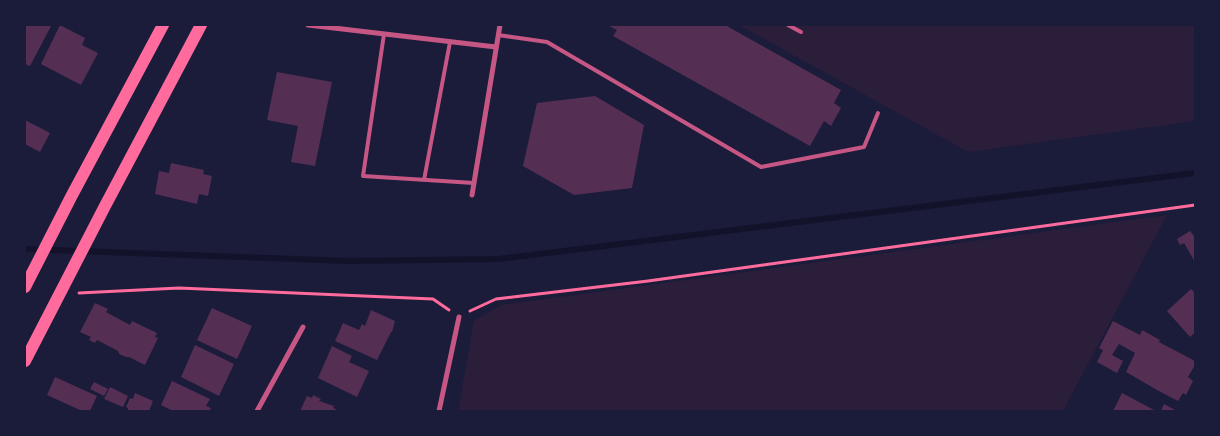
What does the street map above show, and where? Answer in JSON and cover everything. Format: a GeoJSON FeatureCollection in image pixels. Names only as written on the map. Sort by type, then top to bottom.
{"type":"FeatureCollection","features":[{"type":"Feature","properties":{"kind":"main road"},"geometry":{"type":"LineString","coordinates":[[26,285],[163,25]]}},
{"type":"Feature","properties":{"kind":"main road"},"geometry":{"type":"LineString","coordinates":[[25,361],[202,25]]}},
{"type":"Feature","properties":{"kind":"street"},"geometry":{"type":"LineString","coordinates":[[308,25],[496,47]]}},
{"type":"Feature","properties":{"kind":"street"},"geometry":{"type":"LineString","coordinates":[[472,195],[500,25]]}},
{"type":"Feature","properties":{"kind":"street"},"geometry":{"type":"LineString","coordinates":[[439,411],[459,317]]}},
{"type":"Feature","properties":{"kind":"street"},"geometry":{"type":"LineString","coordinates":[[257,411],[303,327]]}},
{"type":"Feature","properties":{"kind":"lane"},"geometry":{"type":"LineString","coordinates":[[788,25],[801,32]]}},
{"type":"Feature","properties":{"kind":"lane"},"geometry":{"type":"LineString","coordinates":[[384,34],[364,176],[474,183]]}},
{"type":"Feature","properties":{"kind":"lane"},"geometry":{"type":"LineString","coordinates":[[498,35],[547,42],[761,167],[864,147],[878,113]]}},
{"type":"Feature","properties":{"kind":"lane"},"geometry":{"type":"LineString","coordinates":[[424,180],[450,42]]}},
{"type":"Feature","properties":{"kind":"path"},"geometry":{"type":"LineString","coordinates":[[79,293],[179,288],[433,299],[459,317],[496,299],[648,281],[1195,205]]}},
{"type":"Feature","properties":{"kind":"shaded area"},"geometry":{"type":"Polygon","coordinates":[[[739,25],[1195,25],[1195,121],[968,152],[739,25]]]}},
{"type":"Feature","properties":{"kind":"shaded area"},"geometry":{"type":"Polygon","coordinates":[[[1167,215],[1063,411],[458,411],[474,321],[501,305],[1167,215]]]}},
{"type":"Feature","properties":{"kind":"building"},"geometry":{"type":"Polygon","coordinates":[[[25,25],[51,26],[30,66],[25,64],[25,25]]]}},
{"type":"Feature","properties":{"kind":"building"},"geometry":{"type":"Polygon","coordinates":[[[60,25],[85,38],[82,45],[98,53],[81,85],[41,64],[60,25]]]}},
{"type":"Feature","properties":{"kind":"building"},"geometry":{"type":"Polygon","coordinates":[[[607,25],[725,25],[841,90],[834,103],[841,108],[831,126],[824,121],[810,146],[613,36],[617,30],[607,25]]]}},
{"type":"Feature","properties":{"kind":"building"},"geometry":{"type":"Polygon","coordinates":[[[277,72],[332,82],[315,166],[291,162],[298,126],[267,120],[277,72]]]}},
{"type":"Feature","properties":{"kind":"building"},"geometry":{"type":"Polygon","coordinates":[[[595,96],[644,125],[632,188],[574,195],[523,166],[537,103],[595,96]]]}},
{"type":"Feature","properties":{"kind":"building"},"geometry":{"type":"Polygon","coordinates":[[[25,120],[50,133],[40,152],[25,144],[25,120]]]}},
{"type":"Feature","properties":{"kind":"building"},"geometry":{"type":"Polygon","coordinates":[[[171,163],[204,170],[203,174],[212,176],[208,196],[199,194],[197,204],[155,194],[159,171],[169,173],[171,163]]]}},
{"type":"Feature","properties":{"kind":"building"},"geometry":{"type":"Polygon","coordinates":[[[1190,231],[1195,237],[1195,262],[1184,243],[1180,245],[1177,239],[1190,231]]]}},
{"type":"Feature","properties":{"kind":"building"},"geometry":{"type":"Polygon","coordinates":[[[1191,289],[1195,293],[1195,332],[1190,337],[1167,311],[1191,289]]]}},
{"type":"Feature","properties":{"kind":"building"},"geometry":{"type":"Polygon","coordinates":[[[95,303],[108,309],[106,312],[130,325],[132,321],[157,333],[155,337],[158,338],[145,365],[119,354],[118,351],[97,340],[95,343],[89,340],[91,337],[80,332],[95,303]]]}},
{"type":"Feature","properties":{"kind":"building"},"geometry":{"type":"Polygon","coordinates":[[[212,308],[252,326],[237,359],[197,340],[212,308]]]}},
{"type":"Feature","properties":{"kind":"building"},"geometry":{"type":"Polygon","coordinates":[[[371,310],[395,321],[392,332],[377,360],[335,341],[343,323],[359,330],[362,324],[365,326],[371,310]]]}},
{"type":"Feature","properties":{"kind":"building"},"geometry":{"type":"Polygon","coordinates":[[[1113,321],[1140,335],[1142,330],[1160,340],[1159,342],[1195,361],[1195,365],[1188,377],[1193,381],[1186,395],[1183,393],[1178,401],[1126,372],[1135,353],[1119,344],[1112,355],[1123,361],[1117,373],[1097,362],[1103,350],[1099,348],[1113,321]]]}},
{"type":"Feature","properties":{"kind":"building"},"geometry":{"type":"Polygon","coordinates":[[[195,345],[234,364],[219,396],[181,377],[195,345]]]}},
{"type":"Feature","properties":{"kind":"building"},"geometry":{"type":"Polygon","coordinates":[[[332,346],[352,356],[349,362],[369,371],[357,397],[318,378],[332,346]]]}},
{"type":"Feature","properties":{"kind":"building"},"geometry":{"type":"Polygon","coordinates":[[[55,377],[97,396],[90,411],[82,411],[47,395],[55,377]]]}},
{"type":"Feature","properties":{"kind":"building"},"geometry":{"type":"Polygon","coordinates":[[[172,381],[210,399],[206,406],[211,408],[209,411],[173,411],[161,405],[172,381]]]}},
{"type":"Feature","properties":{"kind":"building"},"geometry":{"type":"Polygon","coordinates":[[[94,382],[108,389],[104,396],[90,389],[94,382]]]}},
{"type":"Feature","properties":{"kind":"building"},"geometry":{"type":"Polygon","coordinates":[[[110,387],[128,396],[123,407],[104,399],[110,387]]]}},
{"type":"Feature","properties":{"kind":"building"},"geometry":{"type":"Polygon","coordinates":[[[135,393],[153,401],[149,411],[128,410],[126,407],[130,398],[133,399],[135,393]]]}},
{"type":"Feature","properties":{"kind":"building"},"geometry":{"type":"Polygon","coordinates":[[[1122,393],[1156,411],[1113,411],[1122,393]]]}},
{"type":"Feature","properties":{"kind":"building"},"geometry":{"type":"Polygon","coordinates":[[[313,395],[321,399],[319,401],[334,406],[335,411],[300,411],[307,396],[312,398],[313,395]]]}},
{"type":"Feature","properties":{"kind":"building"},"geometry":{"type":"Polygon","coordinates":[[[1164,404],[1177,411],[1161,411],[1164,404]]]}},
{"type":"Feature","properties":{"kind":"waterway"},"geometry":{"type":"LineString","coordinates":[[25,249],[349,261],[499,259],[1195,173]]}}]}
